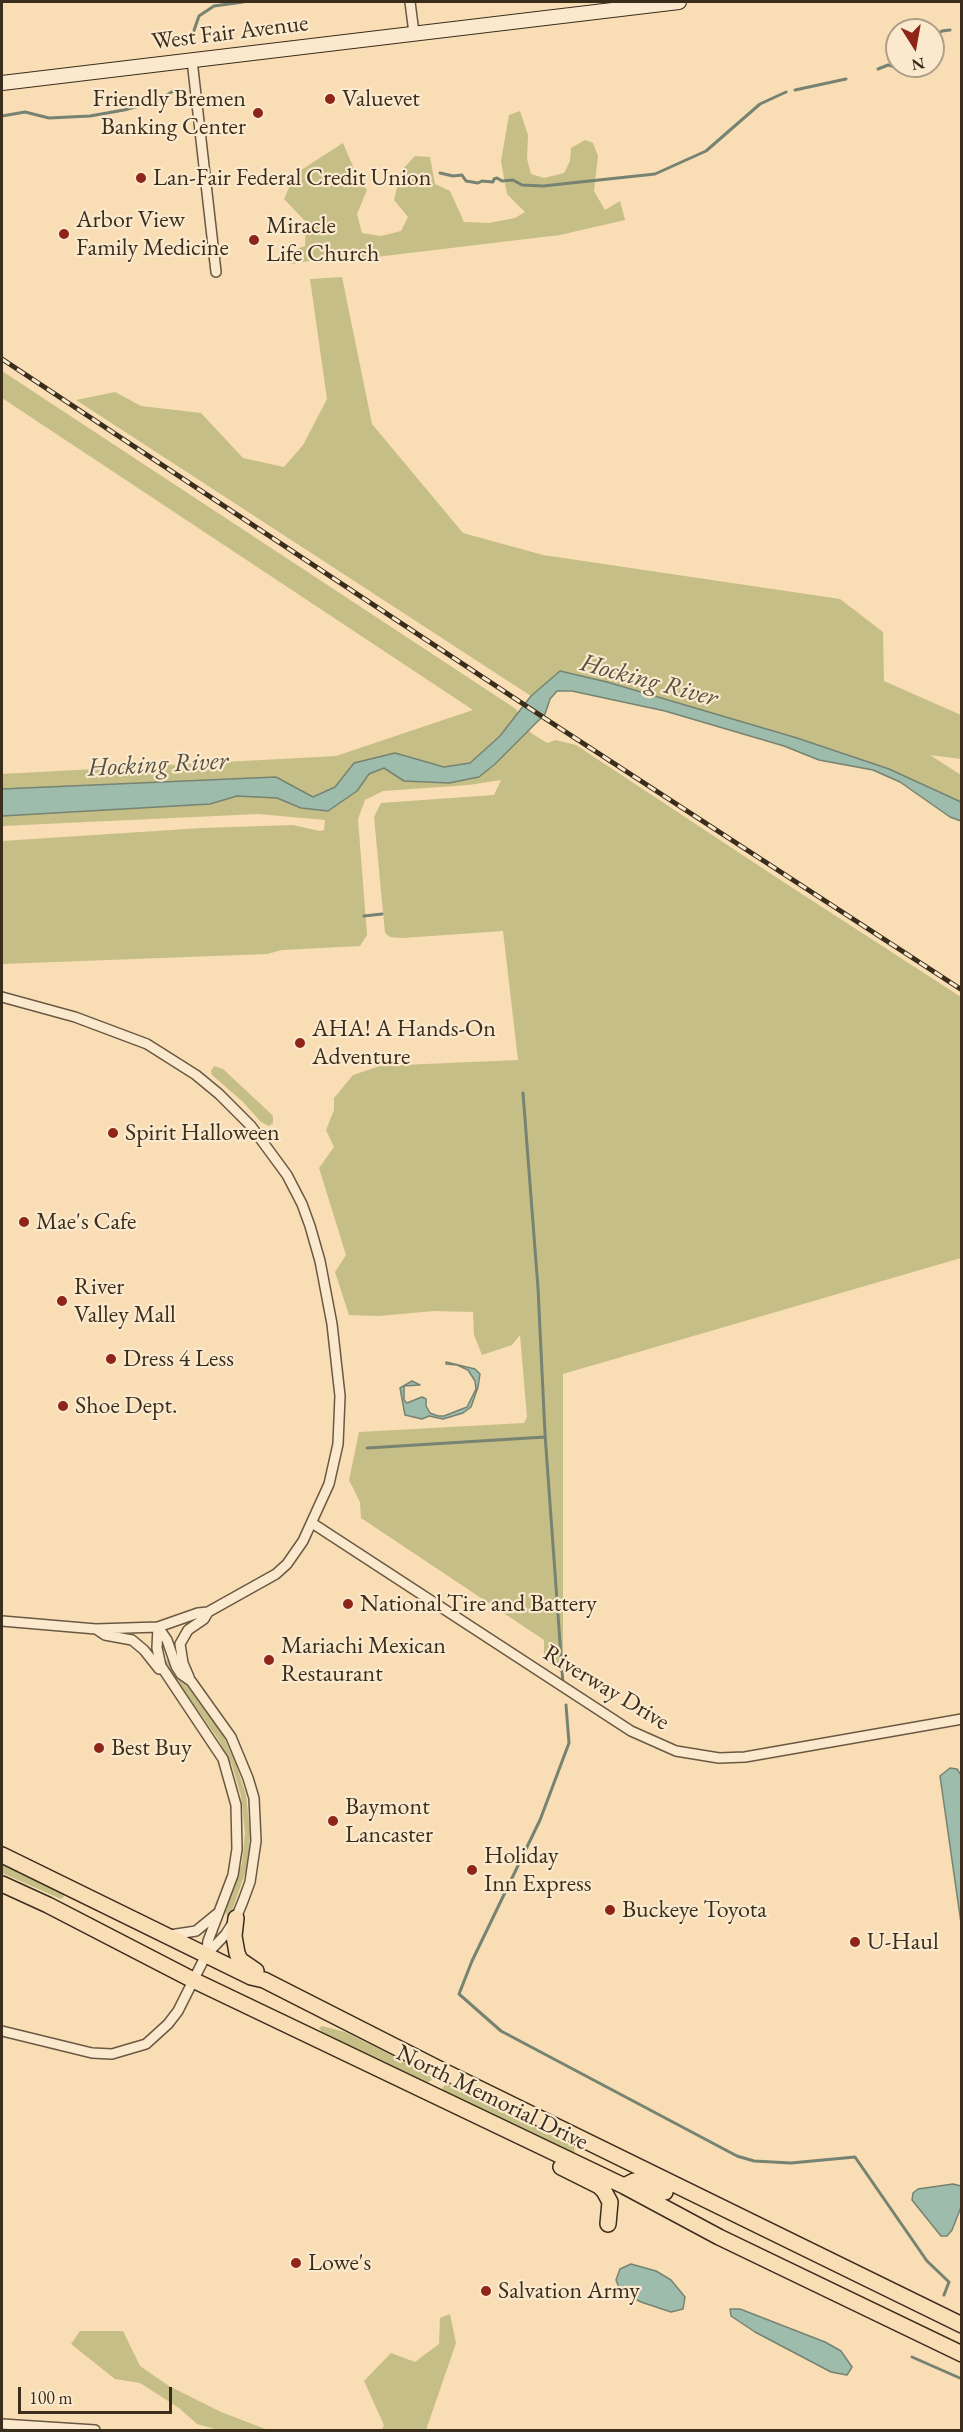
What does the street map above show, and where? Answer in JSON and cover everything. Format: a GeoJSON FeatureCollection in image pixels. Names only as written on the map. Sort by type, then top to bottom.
{"type":"FeatureCollection","features":[{"type":"Feature","properties":{"kind":"main road","name":"North Memorial Drive"},"geometry":{"type":"LineString","coordinates":[[2,1855],[251,1977],[264,1980],[323,2012],[962,2325]]}},
{"type":"Feature","properties":{"kind":"main road","name":"North Memorial Drive"},"geometry":{"type":"LineString","coordinates":[[2,1884],[48,1905],[193,1980],[624,2186],[719,2236],[962,2354]]}},
{"type":"Feature","properties":{"kind":"main road","name":"North Memorial Drive"},"geometry":{"type":"LineString","coordinates":[[236,1918],[234,1936],[240,1960],[264,1980]]}},
{"type":"Feature","properties":{"kind":"main road"},"geometry":{"type":"LineString","coordinates":[[463,2110],[500,2137],[599,2186],[610,2202],[608,2224]]}},
{"type":"Feature","properties":{"kind":"main road"},"geometry":{"type":"LineString","coordinates":[[624,2186],[634,2181],[642,2181],[774,2241],[795,2244]]}},
{"type":"Feature","properties":{"kind":"street"},"geometry":{"type":"LineString","coordinates":[[410,2],[414,33]]}},
{"type":"Feature","properties":{"kind":"street","name":"West Fair Avenue"},"geometry":{"type":"LineString","coordinates":[[2,83],[680,2]]}},
{"type":"Feature","properties":{"kind":"street"},"geometry":{"type":"LineString","coordinates":[[192,60],[216,272]]}},
{"type":"Feature","properties":{"kind":"street"},"geometry":{"type":"LineString","coordinates":[[2,997],[112,1029],[170,1058],[230,1104],[261,1138],[287,1175],[305,1212],[316,1245],[331,1314],[340,1378],[338,1444],[328,1484],[303,1541],[282,1570],[208,1612],[198,1613],[158,1627],[96,1629],[2,1621]]}},
{"type":"Feature","properties":{"kind":"street","name":"Riverway Drive"},"geometry":{"type":"LineString","coordinates":[[312,1522],[631,1731],[676,1751],[719,1758],[745,1757],[962,1719]]}},
{"type":"Feature","properties":{"kind":"street"},"geometry":{"type":"LineString","coordinates":[[191,1681],[183,1663],[180,1644],[188,1630],[204,1619],[208,1612]]}},
{"type":"Feature","properties":{"kind":"street"},"geometry":{"type":"LineString","coordinates":[[158,1627],[158,1657],[166,1676]]}},
{"type":"Feature","properties":{"kind":"street"},"geometry":{"type":"LineString","coordinates":[[158,1627],[167,1640],[176,1666],[191,1681],[231,1737],[254,1798],[256,1841],[249,1882],[236,1918],[218,1944],[206,1955]]}},
{"type":"Feature","properties":{"kind":"street"},"geometry":{"type":"LineString","coordinates":[[2,2031],[92,2053],[112,2054],[146,2044],[168,2024],[188,1994],[206,1955],[218,1913],[228,1894],[236,1856],[238,1820],[234,1794],[223,1759],[166,1676],[144,1650],[132,1640],[105,1635],[96,1629]]}},
{"type":"Feature","properties":{"kind":"street"},"geometry":{"type":"LineString","coordinates":[[166,1935],[188,1934],[196,1931],[218,1913]]}},
{"type":"Feature","properties":{"kind":"street"},"geometry":{"type":"LineString","coordinates":[[2,2424],[95,2430]]}},
{"type":"Feature","properties":{"kind":"shaded area"},"geometry":{"type":"Polygon","coordinates":[[[520,111],[528,135],[527,159],[531,174],[544,178],[564,173],[570,161],[571,148],[585,140],[593,143],[598,156],[594,191],[605,210],[620,201],[625,220],[560,235],[359,259],[321,259],[291,264],[292,251],[305,246],[306,222],[284,199],[295,174],[343,143],[357,176],[367,190],[357,214],[362,233],[381,236],[401,231],[408,217],[394,200],[401,171],[415,156],[430,157],[435,184],[450,191],[464,222],[489,223],[515,218],[525,212],[507,194],[501,161],[509,115],[520,111]]]}},
{"type":"Feature","properties":{"kind":"shaded area"},"geometry":{"type":"Polygon","coordinates":[[[342,277],[372,424],[463,533],[543,555],[840,599],[883,632],[884,681],[961,715],[961,759],[930,755],[961,775],[961,802],[889,769],[797,738],[607,682],[560,671],[531,696],[76,400],[115,392],[141,406],[201,413],[243,458],[284,467],[303,445],[327,399],[310,279],[342,277]]]}},
{"type":"Feature","properties":{"kind":"shaded area"},"geometry":{"type":"Polygon","coordinates":[[[2,371],[516,709],[531,733],[547,743],[556,740],[576,745],[961,997],[961,1258],[563,1374],[563,1674],[544,1659],[544,1640],[361,1518],[360,1502],[349,1480],[359,1432],[524,1423],[527,1417],[520,1335],[512,1345],[482,1355],[474,1335],[473,1312],[434,1311],[379,1316],[349,1315],[335,1272],[346,1255],[319,1168],[334,1147],[326,1130],[334,1110],[334,1098],[353,1075],[380,1066],[518,1060],[503,931],[403,938],[390,937],[385,933],[374,817],[381,803],[494,795],[501,780],[469,785],[383,791],[365,800],[358,819],[367,935],[360,946],[282,950],[267,954],[2,964],[2,841],[202,828],[293,825],[320,831],[324,830],[325,820],[258,814],[2,826],[2,774],[336,756],[473,710],[2,398],[2,371]]]}},
{"type":"Feature","properties":{"kind":"shaded area"},"geometry":{"type":"Polygon","coordinates":[[[560,671],[607,682],[797,738],[889,769],[961,802],[961,821],[950,817],[900,782],[873,770],[819,760],[784,746],[665,711],[572,691],[557,691],[550,699],[545,714],[479,777],[449,783],[404,781],[384,768],[369,774],[357,791],[328,811],[301,808],[277,798],[237,796],[210,804],[2,816],[2,789],[276,777],[313,797],[335,787],[354,763],[395,753],[444,767],[470,763],[500,736],[531,696],[560,671]]]}},
{"type":"Feature","properties":{"kind":"shaded area"},"geometry":{"type":"Polygon","coordinates":[[[214,1066],[223,1069],[268,1111],[273,1116],[273,1123],[269,1126],[261,1122],[242,1101],[212,1075],[211,1071],[214,1066]]]}},
{"type":"Feature","properties":{"kind":"shaded area"},"geometry":{"type":"Polygon","coordinates":[[[446,1362],[475,1369],[480,1374],[478,1387],[471,1407],[463,1413],[443,1419],[429,1416],[422,1419],[405,1415],[400,1388],[412,1381],[420,1385],[404,1386],[404,1400],[407,1403],[422,1397],[426,1399],[426,1406],[430,1413],[438,1416],[467,1407],[476,1389],[475,1381],[468,1370],[457,1365],[446,1364],[446,1362]]]}},
{"type":"Feature","properties":{"kind":"shaded area"},"geometry":{"type":"Polygon","coordinates":[[[168,1660],[223,1735],[246,1795],[250,1832],[248,1865],[230,1916],[225,1913],[242,1863],[245,1833],[241,1796],[232,1765],[218,1739],[163,1661],[168,1660]]]}},
{"type":"Feature","properties":{"kind":"shaded area"},"geometry":{"type":"Polygon","coordinates":[[[950,1768],[957,1769],[961,1775],[961,1923],[940,1776],[950,1768]]]}},
{"type":"Feature","properties":{"kind":"shaded area"},"geometry":{"type":"Polygon","coordinates":[[[2,1864],[64,1894],[64,1897],[61,1899],[2,1873],[2,1864]]]}},
{"type":"Feature","properties":{"kind":"shaded area"},"geometry":{"type":"Polygon","coordinates":[[[322,2026],[345,2032],[429,2074],[432,2080],[426,2083],[322,2032],[319,2028],[322,2026]]]}},
{"type":"Feature","properties":{"kind":"shaded area"},"geometry":{"type":"Polygon","coordinates":[[[447,2083],[574,2147],[575,2155],[444,2093],[442,2088],[447,2083]]]}},
{"type":"Feature","properties":{"kind":"shaded area"},"geometry":{"type":"Polygon","coordinates":[[[953,2184],[961,2186],[961,2207],[952,2230],[947,2236],[941,2236],[912,2200],[913,2193],[918,2189],[953,2184]]]}},
{"type":"Feature","properties":{"kind":"shaded area"},"geometry":{"type":"Polygon","coordinates":[[[631,2264],[656,2271],[671,2280],[685,2297],[683,2309],[671,2312],[641,2302],[621,2292],[616,2280],[620,2269],[631,2264]]]}},
{"type":"Feature","properties":{"kind":"shaded area"},"geometry":{"type":"Polygon","coordinates":[[[730,2309],[740,2309],[825,2342],[841,2351],[852,2367],[847,2375],[831,2372],[755,2332],[731,2316],[730,2309]]]}},
{"type":"Feature","properties":{"kind":"shaded area"},"geometry":{"type":"Polygon","coordinates":[[[450,2314],[456,2343],[426,2430],[382,2430],[384,2425],[364,2381],[391,2353],[415,2362],[439,2344],[440,2318],[450,2314]]]}},
{"type":"Feature","properties":{"kind":"shaded area"},"geometry":{"type":"Polygon","coordinates":[[[80,2331],[123,2331],[140,2366],[169,2386],[221,2412],[268,2430],[219,2430],[197,2424],[179,2408],[140,2383],[115,2379],[71,2344],[80,2331]]]}},
{"type":"Feature","properties":{"kind":"waterway"},"geometry":{"type":"LineString","coordinates":[[192,36],[199,16],[214,6],[243,2]]}},
{"type":"Feature","properties":{"kind":"waterway"},"geometry":{"type":"LineString","coordinates":[[945,31],[950,30]]}},
{"type":"Feature","properties":{"kind":"waterway"},"geometry":{"type":"LineString","coordinates":[[878,69],[885,66]]}},
{"type":"Feature","properties":{"kind":"waterway"},"geometry":{"type":"LineString","coordinates":[[795,90],[846,79]]}},
{"type":"Feature","properties":{"kind":"waterway"},"geometry":{"type":"LineString","coordinates":[[2,116],[25,112],[49,118],[90,116],[157,101],[175,90]]}},
{"type":"Feature","properties":{"kind":"waterway"},"geometry":{"type":"LineString","coordinates":[[440,173],[453,176],[462,175],[466,181],[478,183],[493,182],[497,178],[502,181],[513,180],[522,185],[543,186],[655,174],[706,151],[760,104],[786,92]]}},
{"type":"Feature","properties":{"kind":"waterway"},"geometry":{"type":"LineString","coordinates":[[364,916],[382,914]]}},
{"type":"Feature","properties":{"kind":"waterway"},"geometry":{"type":"LineString","coordinates":[[523,1093],[563,1684]]}},
{"type":"Feature","properties":{"kind":"waterway"},"geometry":{"type":"LineString","coordinates":[[367,1448],[545,1437]]}},
{"type":"Feature","properties":{"kind":"waterway"},"geometry":{"type":"LineString","coordinates":[[566,1705],[569,1743],[540,1820],[472,1961],[459,1994],[501,2031],[737,2156],[754,2161],[791,2163],[855,2157],[927,2261],[949,2282],[944,2295]]}},
{"type":"Feature","properties":{"kind":"waterway"},"geometry":{"type":"LineString","coordinates":[[912,2357],[962,2379]]}},
{"type":"Feature","properties":{"kind":"railway"},"geometry":{"type":"LineString","coordinates":[[2,359],[555,725],[962,990]]}},
{"type":"Feature","properties":{"kind":"place","name":"Valuevet"},"geometry":{"type":"Point","coordinates":[330,99]}},
{"type":"Feature","properties":{"kind":"place","name":"Friendly Bremen Banking Center"},"geometry":{"type":"Point","coordinates":[258,113]}},
{"type":"Feature","properties":{"kind":"place","name":"Lan-Fair Federal Credit Union"},"geometry":{"type":"Point","coordinates":[141,178]}},
{"type":"Feature","properties":{"kind":"place","name":"Arbor View Family Medicine"},"geometry":{"type":"Point","coordinates":[64,234]}},
{"type":"Feature","properties":{"kind":"place","name":"Miracle Life Church"},"geometry":{"type":"Point","coordinates":[254,240]}},
{"type":"Feature","properties":{"kind":"place","name":"AHA! A Hands-On Adventure"},"geometry":{"type":"Point","coordinates":[300,1043]}},
{"type":"Feature","properties":{"kind":"place","name":"Spirit Halloween"},"geometry":{"type":"Point","coordinates":[113,1133]}},
{"type":"Feature","properties":{"kind":"place","name":"Mae's Cafe"},"geometry":{"type":"Point","coordinates":[24,1222]}},
{"type":"Feature","properties":{"kind":"place","name":"River Valley Mall"},"geometry":{"type":"Point","coordinates":[62,1301]}},
{"type":"Feature","properties":{"kind":"place","name":"Dress 4 Less"},"geometry":{"type":"Point","coordinates":[111,1359]}},
{"type":"Feature","properties":{"kind":"place","name":"Shoe Dept."},"geometry":{"type":"Point","coordinates":[63,1406]}},
{"type":"Feature","properties":{"kind":"place","name":"National Tire and Battery"},"geometry":{"type":"Point","coordinates":[348,1604]}},
{"type":"Feature","properties":{"kind":"place","name":"Mariachi Mexican Restaurant"},"geometry":{"type":"Point","coordinates":[269,1660]}},
{"type":"Feature","properties":{"kind":"place","name":"Best Buy"},"geometry":{"type":"Point","coordinates":[99,1748]}},
{"type":"Feature","properties":{"kind":"place","name":"Baymont Lancaster"},"geometry":{"type":"Point","coordinates":[333,1821]}},
{"type":"Feature","properties":{"kind":"place","name":"Holiday Inn Express"},"geometry":{"type":"Point","coordinates":[472,1870]}},
{"type":"Feature","properties":{"kind":"place","name":"Buckeye Toyota"},"geometry":{"type":"Point","coordinates":[610,1910]}},
{"type":"Feature","properties":{"kind":"place","name":"U-Haul"},"geometry":{"type":"Point","coordinates":[855,1942]}},
{"type":"Feature","properties":{"kind":"place","name":"Lowe's"},"geometry":{"type":"Point","coordinates":[296,2263]}},
{"type":"Feature","properties":{"kind":"place","name":"Salvation Army"},"geometry":{"type":"Point","coordinates":[486,2291]}},
{"type":"Feature","properties":{"kind":"water label","name":"Hocking River"},"geometry":{"type":"Point","coordinates":[649,681]}},
{"type":"Feature","properties":{"kind":"water label","name":"Hocking River"},"geometry":{"type":"Point","coordinates":[158,765]}}]}
